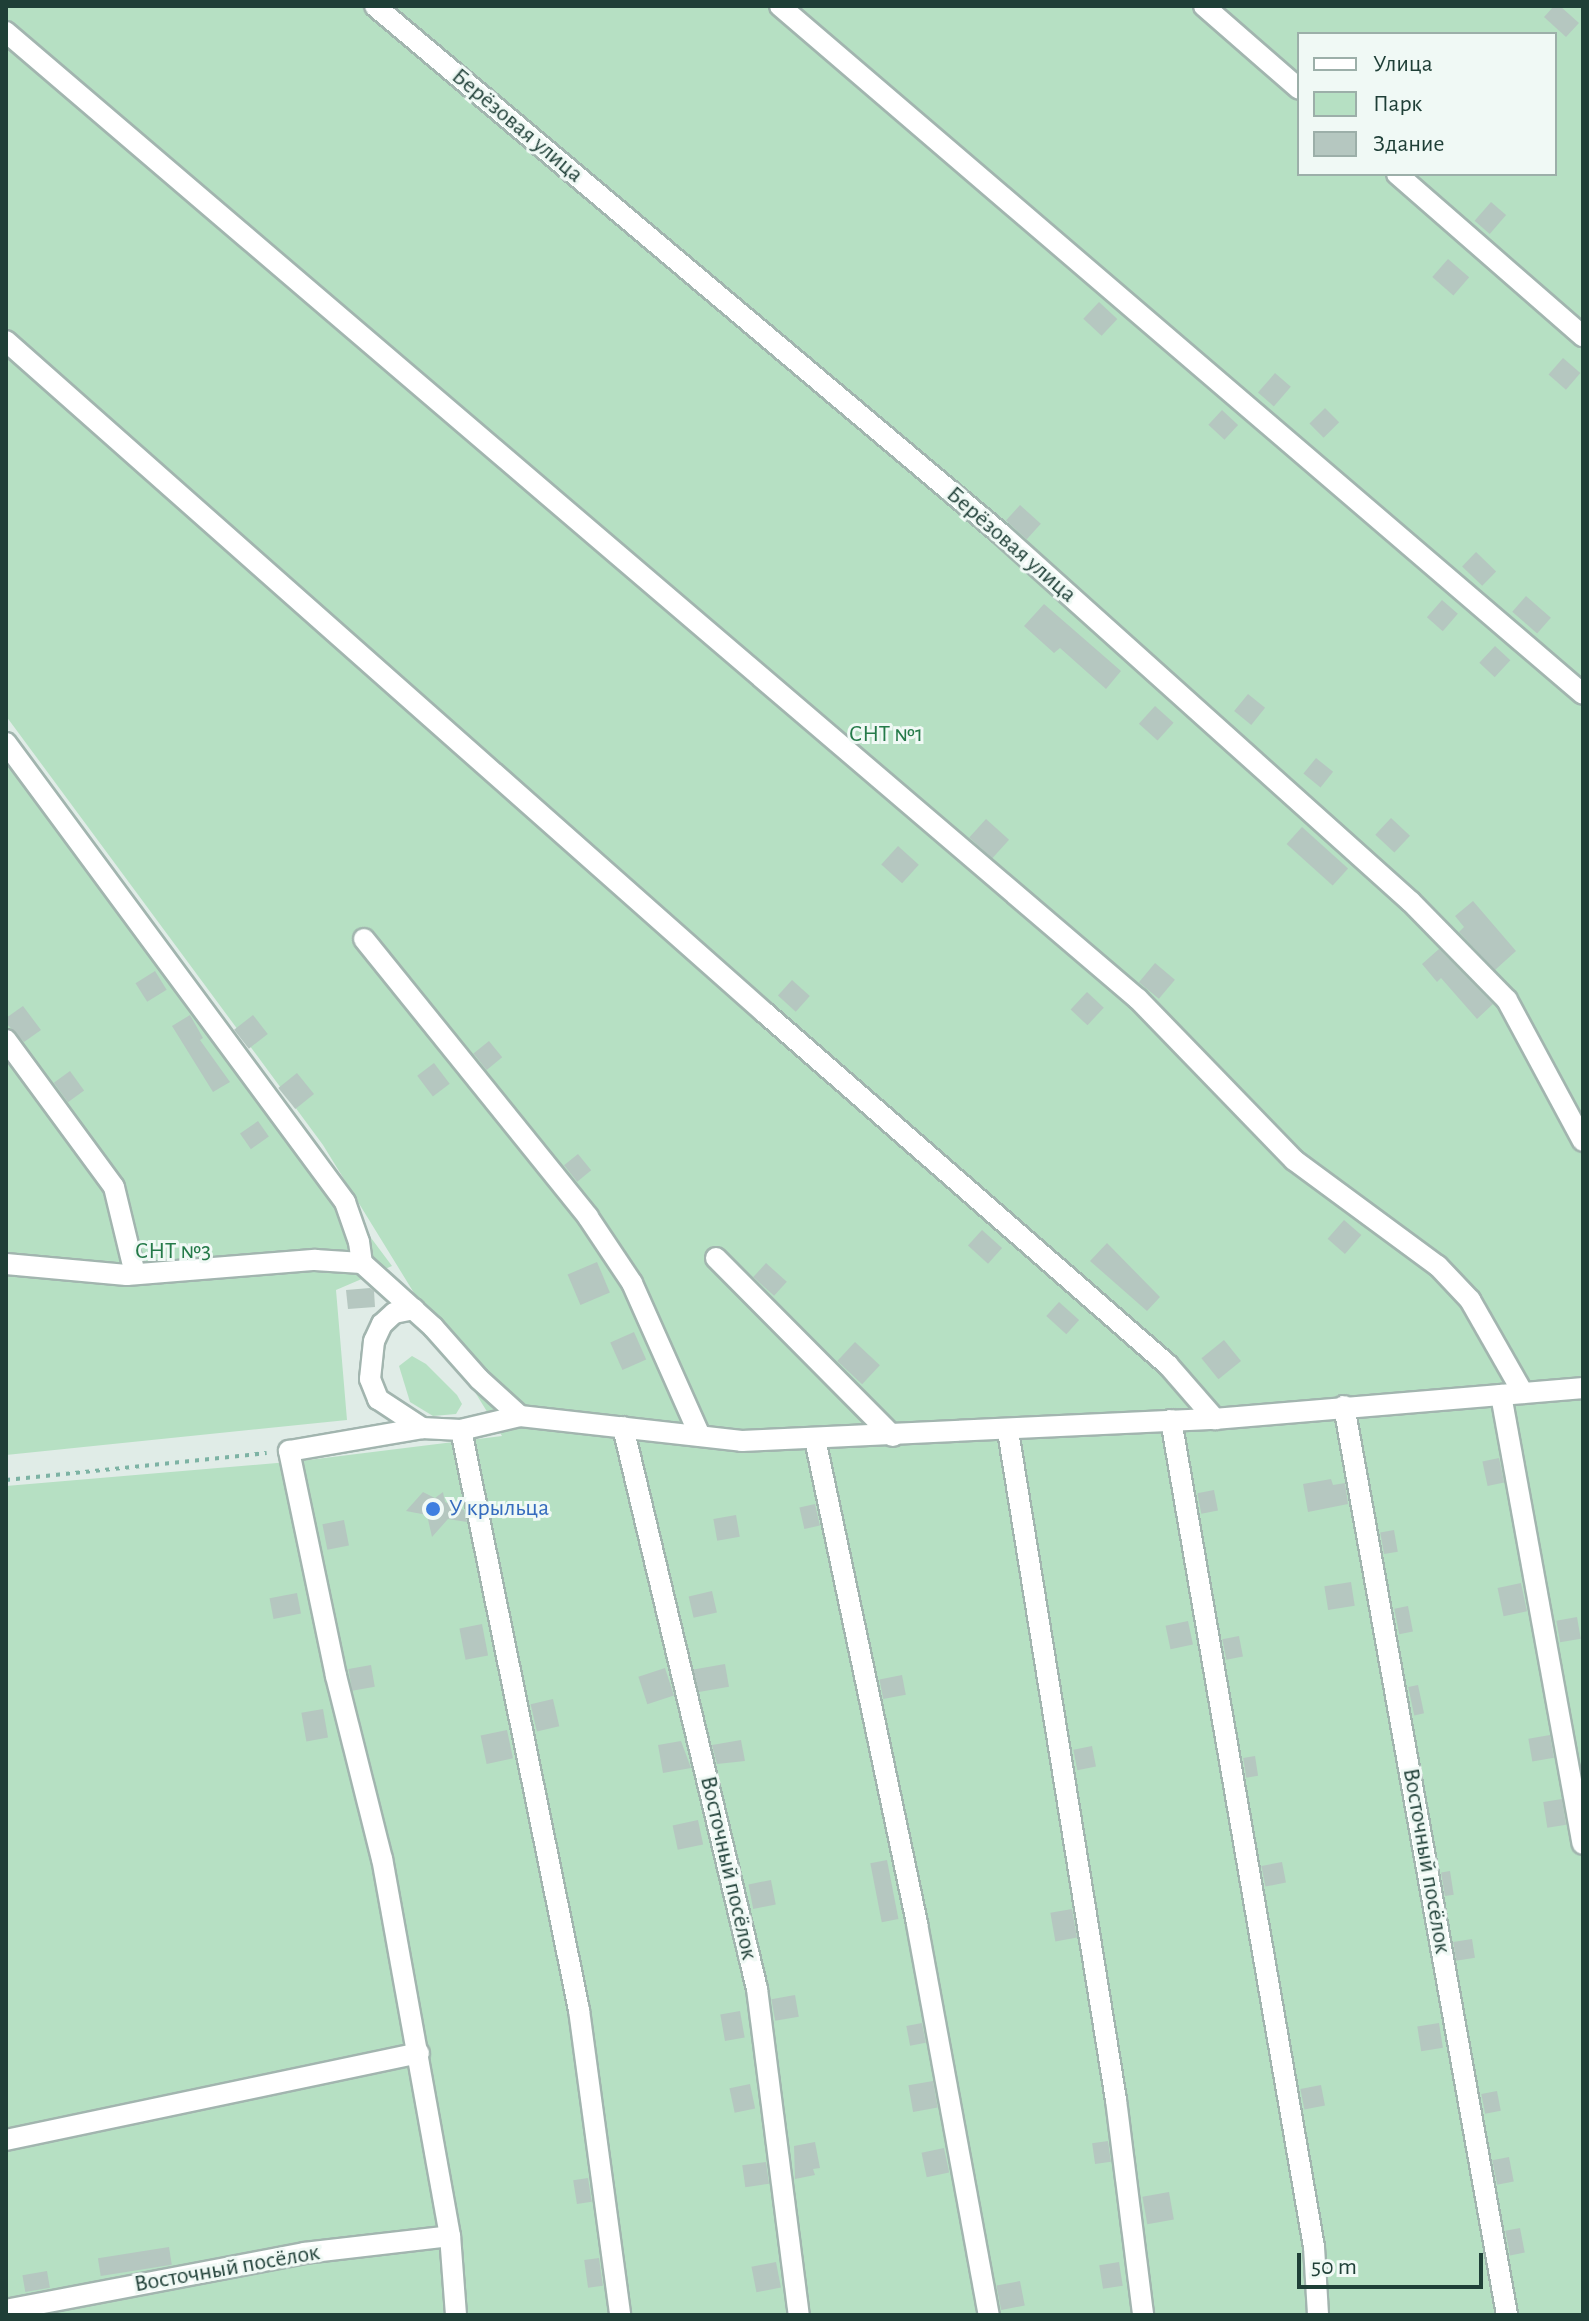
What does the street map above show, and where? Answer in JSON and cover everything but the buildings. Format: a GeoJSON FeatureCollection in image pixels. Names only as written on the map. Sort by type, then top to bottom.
{"type":"FeatureCollection","features":[{"type":"Feature","properties":{"kind":"street","name":"Берёзовая улица"},"geometry":{"type":"LineString","coordinates":[[375,6],[1000,533],[1433,922],[1507,1000],[1583,1141]]}},
{"type":"Feature","properties":{"kind":"street"},"geometry":{"type":"LineString","coordinates":[[780,6],[1583,694]]}},
{"type":"Feature","properties":{"kind":"street"},"geometry":{"type":"LineString","coordinates":[[1204,6],[1297,87]]}},
{"type":"Feature","properties":{"kind":"street"},"geometry":{"type":"LineString","coordinates":[[6,32],[1138,999],[1294,1160],[1438,1266],[1470,1300],[1523,1393]]}},
{"type":"Feature","properties":{"kind":"street"},"geometry":{"type":"LineString","coordinates":[[1399,176],[1583,336]]}},
{"type":"Feature","properties":{"kind":"street"},"geometry":{"type":"LineString","coordinates":[[6,341],[1168,1365],[1215,1419]]}},
{"type":"Feature","properties":{"kind":"street"},"geometry":{"type":"LineString","coordinates":[[6,743],[345,1202],[359,1242],[362,1263]]}},
{"type":"Feature","properties":{"kind":"street"},"geometry":{"type":"LineString","coordinates":[[364,939],[588,1217],[632,1283],[700,1436]]}},
{"type":"Feature","properties":{"kind":"street"},"geometry":{"type":"LineString","coordinates":[[6,1040],[114,1187],[135,1274]]}},
{"type":"Feature","properties":{"kind":"street"},"geometry":{"type":"LineString","coordinates":[[716,1258],[893,1436]]}},
{"type":"Feature","properties":{"kind":"street"},"geometry":{"type":"LineString","coordinates":[[6,1264],[135,1274],[315,1260],[362,1263],[414,1309],[479,1379],[520,1416]]}},
{"type":"Feature","properties":{"kind":"street"},"geometry":{"type":"LineString","coordinates":[[414,1309],[394,1313],[382,1324],[374,1341],[370,1379],[378,1399],[422,1428]]}},
{"type":"Feature","properties":{"kind":"street"},"geometry":{"type":"LineString","coordinates":[[456,2315],[450,2236],[382,1859],[336,1676],[289,1451],[422,1428],[461,1430],[520,1416],[742,1441],[1215,1419],[1583,1388]]}},
{"type":"Feature","properties":{"kind":"street"},"geometry":{"type":"LineString","coordinates":[[1501,1395],[1583,1844]]}},
{"type":"Feature","properties":{"kind":"street","name":"Восточный посёлок"},"geometry":{"type":"LineString","coordinates":[[1344,1406],[1507,2315]]}},
{"type":"Feature","properties":{"kind":"street"},"geometry":{"type":"LineString","coordinates":[[1171,1420],[1314,2247],[1318,2315]]}},
{"type":"Feature","properties":{"kind":"street","name":"Восточный посёлок"},"geometry":{"type":"LineString","coordinates":[[623,1427],[757,1989],[799,2315]]}},
{"type":"Feature","properties":{"kind":"street"},"geometry":{"type":"LineString","coordinates":[[461,1430],[579,2010],[620,2315]]}},
{"type":"Feature","properties":{"kind":"street"},"geometry":{"type":"LineString","coordinates":[[1008,1431],[1116,2100],[1143,2315]]}},
{"type":"Feature","properties":{"kind":"street"},"geometry":{"type":"LineString","coordinates":[[815,1439],[917,1924],[989,2315]]}},
{"type":"Feature","properties":{"kind":"street"},"geometry":{"type":"LineString","coordinates":[[6,2140],[419,2053]]}},
{"type":"Feature","properties":{"kind":"street","name":"Восточный посёлок"},"geometry":{"type":"LineString","coordinates":[[6,2310],[304,2253],[450,2236]]}},
{"type":"Feature","properties":{"kind":"path"},"geometry":{"type":"LineString","coordinates":[[6,1480],[289,1451]]}},
{"type":"Feature","properties":{"kind":"green space","name":"СНТ №1"},"geometry":{"type":"Polygon","coordinates":[[[6,6],[1583,6],[1583,2315],[6,2315],[6,1486],[300,1461],[502,1436],[323,1145],[6,716],[6,6]]]}},
{"type":"Feature","properties":{"kind":"green space","name":"СНТ №3"},"geometry":{"type":"Polygon","coordinates":[[[6,749],[392,1266],[336,1290],[347,1420],[6,1455],[6,749]]]}},
{"type":"Feature","properties":{"kind":"green space"},"geometry":{"type":"Polygon","coordinates":[[[412,1356],[426,1364],[457,1395],[462,1404],[456,1414],[433,1416],[410,1402],[399,1366],[412,1356]]]}},
{"type":"Feature","properties":{"kind":"place","name":"У крыльца"},"geometry":{"type":"Point","coordinates":[433,1509]}}]}
